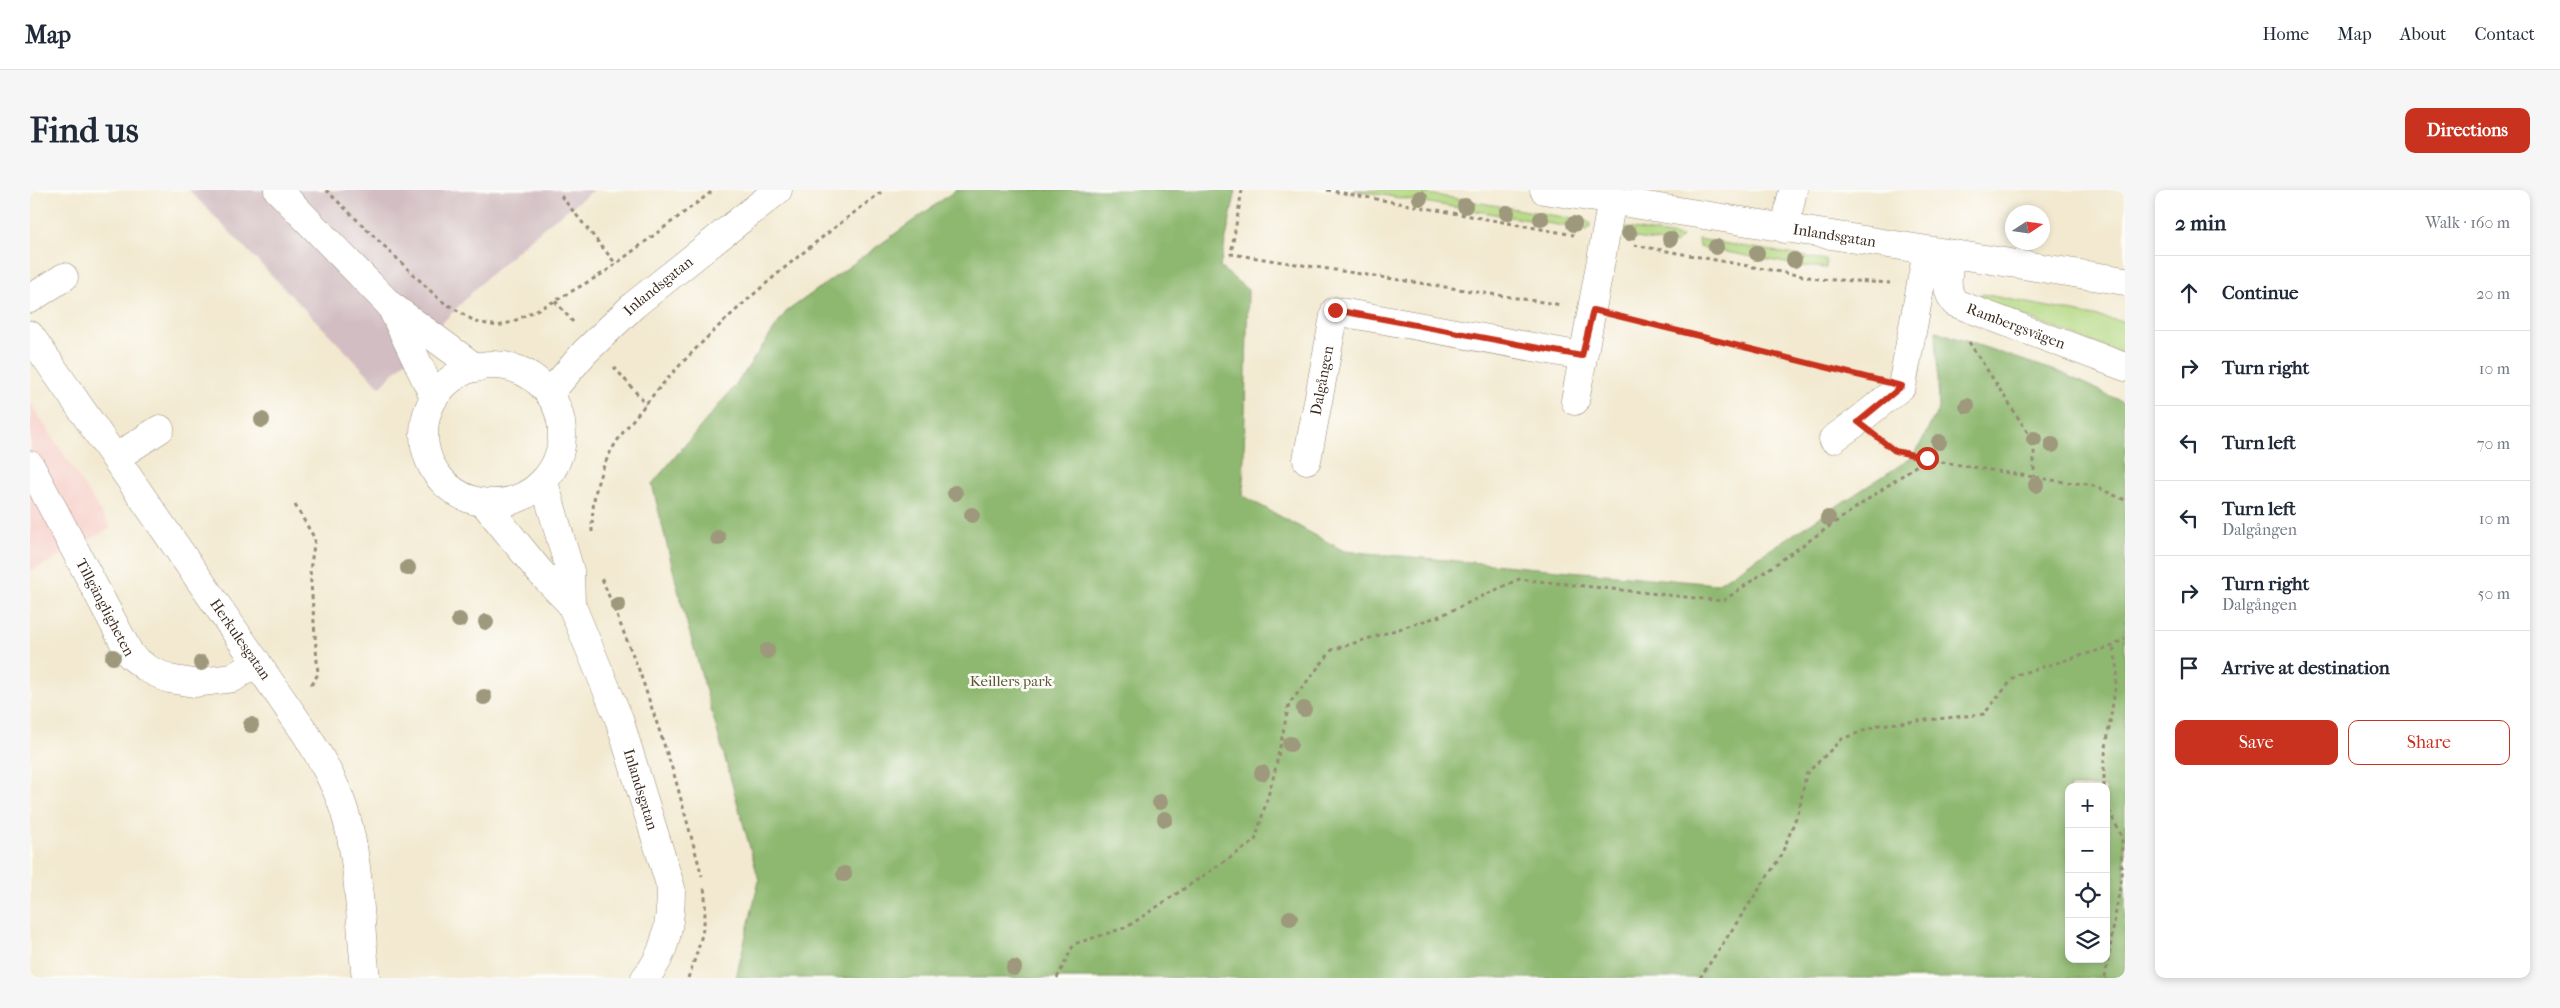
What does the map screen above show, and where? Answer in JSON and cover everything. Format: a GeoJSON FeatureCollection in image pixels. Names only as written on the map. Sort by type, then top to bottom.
{"type":"FeatureCollection","features":[{"type":"Feature","properties":{"kind":"street"},"geometry":{"type":"LineString","coordinates":[[278,190],[390,305],[476,368]]}},
{"type":"Feature","properties":{"kind":"street","name":"Inlandsgatan"},"geometry":{"type":"LineString","coordinates":[[550,394],[585,352],[634,305],[778,190]]}},
{"type":"Feature","properties":{"kind":"street","name":"Inlandsgatan"},"geometry":{"type":"LineString","coordinates":[[1544,190],[2125,281]]}},
{"type":"Feature","properties":{"kind":"street"},"geometry":{"type":"LineString","coordinates":[[1785,229],[1793,190]]}},
{"type":"Feature","properties":{"kind":"street"},"geometry":{"type":"LineString","coordinates":[[1575,401],[1612,200]]}},
{"type":"Feature","properties":{"kind":"street"},"geometry":{"type":"LineString","coordinates":[[1833,439],[1858,422],[1902,386],[1939,253]]}},
{"type":"Feature","properties":{"kind":"street","name":"Rambergsvägen"},"geometry":{"type":"LineString","coordinates":[[1939,253],[1948,294],[1955,303],[2125,367]]}},
{"type":"Feature","properties":{"kind":"street"},"geometry":{"type":"LineString","coordinates":[[30,300],[64,277]]}},
{"type":"Feature","properties":{"kind":"street"},"geometry":{"type":"LineString","coordinates":[[390,305],[434,397]]}},
{"type":"Feature","properties":{"kind":"street","name":"Dalgången"},"geometry":{"type":"LineString","coordinates":[[1307,460],[1335,310],[1582,356]]}},
{"type":"Feature","properties":{"kind":"street","name":"Herkulesgatan"},"geometry":{"type":"LineString","coordinates":[[30,335],[257,662],[330,775],[344,811],[354,864],[366,978]]}},
{"type":"Feature","properties":{"kind":"street"},"geometry":{"type":"LineString","coordinates":[[492,365],[513,368],[534,378],[550,394],[560,416],[562,439],[557,462],[544,482],[526,496],[505,503],[484,503],[462,497],[443,483],[430,464],[424,441],[425,418],[434,397],[449,380],[476,368],[492,365]]}},
{"type":"Feature","properties":{"kind":"street"},"geometry":{"type":"LineString","coordinates":[[115,458],[160,429]]}},
{"type":"Feature","properties":{"kind":"street","name":"Tillgängligheten"},"geometry":{"type":"LineString","coordinates":[[30,465],[131,656],[148,669],[169,679],[194,683],[233,678],[257,662]]}},
{"type":"Feature","properties":{"kind":"street","name":"Inlandsgatan"},"geometry":{"type":"LineString","coordinates":[[544,482],[570,571],[571,604],[619,719],[671,888],[671,916],[662,951],[648,977]]}},
{"type":"Feature","properties":{"kind":"street","name":"Inlandsgatan"},"geometry":{"type":"LineString","coordinates":[[484,503],[540,572],[571,604]]}},
{"type":"Feature","properties":{"kind":"path"},"geometry":{"type":"LineString","coordinates":[[326,190],[440,300],[476,322],[498,326],[512,322],[555,301],[616,264],[714,190]]}},
{"type":"Feature","properties":{"kind":"path"},"geometry":{"type":"LineString","coordinates":[[592,541],[593,501],[596,485],[607,457],[622,433],[676,368],[758,291],[884,190]]}},
{"type":"Feature","properties":{"kind":"path"},"geometry":{"type":"LineString","coordinates":[[1242,190],[1231,254],[1593,310],[1902,386]]}},
{"type":"Feature","properties":{"kind":"path"},"geometry":{"type":"LineString","coordinates":[[561,196],[616,264]]}},
{"type":"Feature","properties":{"kind":"path"},"geometry":{"type":"LineString","coordinates":[[1955,303],[1954,319],[2034,442],[2034,477]]}},
{"type":"Feature","properties":{"kind":"path"},"geometry":{"type":"LineString","coordinates":[[1858,422],[1895,451],[2034,477],[2089,484],[2125,500]]}},
{"type":"Feature","properties":{"kind":"path"},"geometry":{"type":"LineString","coordinates":[[1057,978],[1074,944],[1127,928],[1256,841],[1274,775],[1289,704],[1332,650],[1440,616],[1519,579],[1723,601],[1927,458]]}},
{"type":"Feature","properties":{"kind":"path"},"geometry":{"type":"LineString","coordinates":[[293,716],[318,674],[310,570],[315,539],[295,505]]}},
{"type":"Feature","properties":{"kind":"path"},"geometry":{"type":"LineString","coordinates":[[600,571],[642,678],[674,774],[700,865],[706,899],[704,929],[688,978]]}},
{"type":"Feature","properties":{"kind":"path"},"geometry":{"type":"LineString","coordinates":[[1700,978],[1782,856],[1799,810],[1806,774],[1842,739],[1879,725],[1984,714],[2016,675],[2113,646],[2125,638]]}},
{"type":"Feature","properties":{"kind":"path"},"geometry":{"type":"LineString","coordinates":[[2104,783],[2104,761],[2118,670],[2113,646]]}},
{"type":"Feature","properties":{"kind":"path"},"geometry":{"type":"LineString","coordinates":[[2105,978],[2120,881],[2122,837],[2110,812]]}},
{"type":"Feature","properties":{"kind":"shaded area"},"geometry":{"type":"Polygon","coordinates":[[[189,190],[594,190],[548,224],[486,278],[380,387],[189,190]]]}},
{"type":"Feature","properties":{"kind":"shaded area"},"geometry":{"type":"Polygon","coordinates":[[[30,402],[111,528],[30,572],[30,402]]]}},
{"type":"Feature","properties":{"kind":"green space","name":"Keillers park"},"geometry":{"type":"Polygon","coordinates":[[[956,190],[1236,190],[1220,267],[1248,290],[1243,496],[1344,551],[1717,584],[1914,456],[1939,408],[1936,331],[2064,374],[2125,403],[2125,978],[736,978],[759,880],[681,602],[652,484],[735,386],[786,312],[956,190]]]}},
{"type":"Feature","properties":{"kind":"green space"},"geometry":{"type":"Polygon","coordinates":[[[1354,190],[1405,190],[1586,221],[1590,223],[1590,227],[1587,230],[1354,190]]]}},
{"type":"Feature","properties":{"kind":"green space"},"geometry":{"type":"Polygon","coordinates":[[[1620,227],[1682,237],[1675,244],[1616,235],[1620,227]]]}},
{"type":"Feature","properties":{"kind":"green space"},"geometry":{"type":"Polygon","coordinates":[[[1698,239],[1826,260],[1826,268],[1802,266],[1699,247],[1698,239]]]}},
{"type":"Feature","properties":{"kind":"green space"},"geometry":{"type":"Polygon","coordinates":[[[1982,294],[2125,322],[2125,355],[1976,298],[1982,294]]]}},
{"type":"Feature","properties":{"kind":"route"},"geometry":{"type":"LineString","coordinates":[[1335,310],[1518,346],[1582,356],[1593,310],[1902,386],[1858,422],[1895,451],[1927,458]]}}]}
